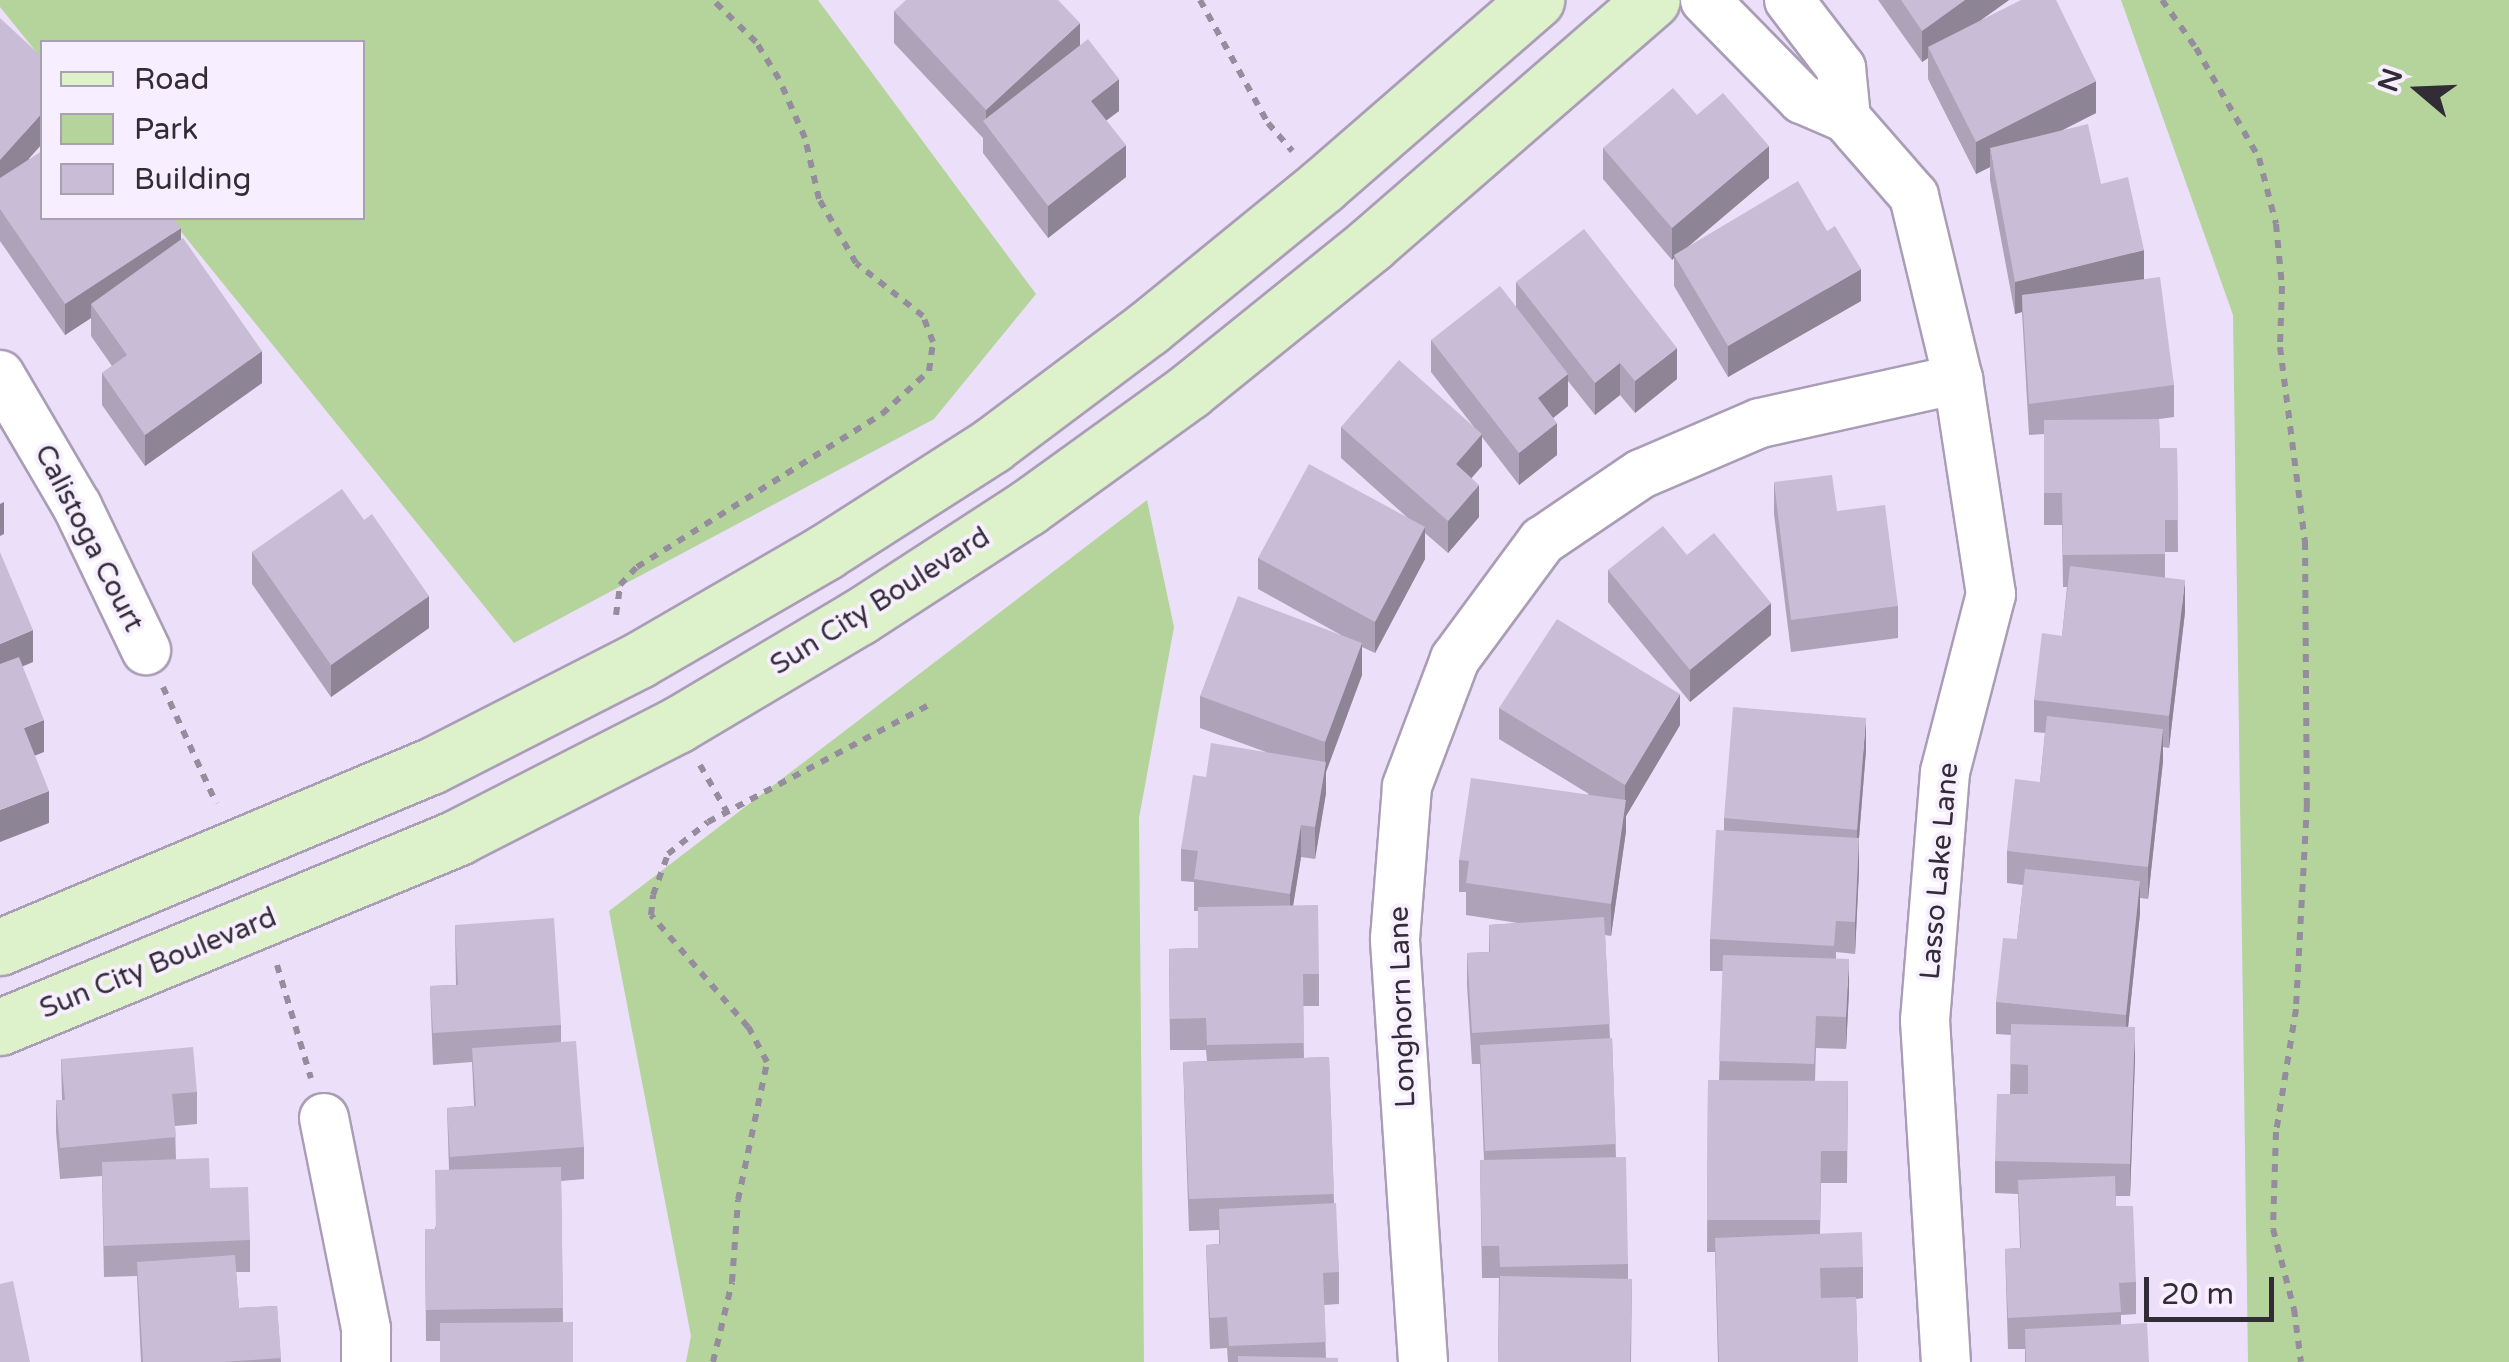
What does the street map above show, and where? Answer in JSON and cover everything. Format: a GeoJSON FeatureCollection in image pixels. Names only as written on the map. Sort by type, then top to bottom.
{"type":"FeatureCollection","features":[{"type":"Feature","properties":{"kind":"street"},"geometry":{"type":"LineString","coordinates":[[0,947],[431,766],[639,660],[826,552],[992,445],[1148,328],[1322,186],[1536,0]]}},
{"type":"Feature","properties":{"kind":"street","name":"Sun City Boulevard"},"geometry":{"type":"LineString","coordinates":[[0,1027],[264,921],[458,837],[677,725],[1028,508],[1188,391],[1340,268],[1652,0]]}},
{"type":"Feature","properties":{"kind":"street","name":"Lasso Lake Lane"},"geometry":{"type":"LineString","coordinates":[[1706,0],[1802,99],[1846,118],[1914,196],[1958,379],[1991,594],[1945,772],[1925,1020],[1946,1362]]}},
{"type":"Feature","properties":{"kind":"street"},"geometry":{"type":"LineString","coordinates":[[1789,0],[1841,68],[1846,118]]}},
{"type":"Feature","properties":{"kind":"street","name":"Calistoga Court"},"geometry":{"type":"LineString","coordinates":[[0,375],[77,506],[146,650]]}},
{"type":"Feature","properties":{"kind":"street","name":"Longhorn Lane"},"geometry":{"type":"LineString","coordinates":[[1423,1362],[1395,940],[1407,786],[1456,659],[1542,541],[1641,474],[1760,423],[1958,379]]}},
{"type":"Feature","properties":{"kind":"street"},"geometry":{"type":"LineString","coordinates":[[324,1118],[366,1328],[366,1362]]}},
{"type":"Feature","properties":{"kind":"path"},"geometry":{"type":"LineString","coordinates":[[616,620],[620,585],[637,567],[882,414],[912,392],[929,371],[933,342],[923,316],[856,263],[819,199],[804,138],[779,79],[756,42],[712,0]]}},
{"type":"Feature","properties":{"kind":"path"},"geometry":{"type":"LineString","coordinates":[[1200,0],[1268,123],[1322,186]]}},
{"type":"Feature","properties":{"kind":"path"},"geometry":{"type":"LineString","coordinates":[[2162,0],[2196,48],[2251,143],[2276,224],[2282,286],[2280,346],[2305,542],[2307,784],[2296,1009],[2276,1132],[2273,1229],[2294,1309],[2301,1362]]}},
{"type":"Feature","properties":{"kind":"path"},"geometry":{"type":"LineString","coordinates":[[146,650],[238,849]]}},
{"type":"Feature","properties":{"kind":"path"},"geometry":{"type":"LineString","coordinates":[[713,1362],[732,1282],[738,1200],[767,1062],[748,1027],[651,916],[653,895],[668,854],[708,822],[933,703]]}},
{"type":"Feature","properties":{"kind":"path"},"geometry":{"type":"LineString","coordinates":[[264,921],[324,1118]]}},
{"type":"Feature","properties":{"kind":"green space"},"geometry":{"type":"Polygon","coordinates":[[[0,0],[818,0],[1036,294],[934,419],[514,643],[172,220],[365,220],[365,40],[40,40],[40,57],[0,7],[0,0]]]}},
{"type":"Feature","properties":{"kind":"green space"},"geometry":{"type":"Polygon","coordinates":[[[2121,0],[2509,0],[2509,1362],[2248,1362],[2233,315],[2121,0]]]}},
{"type":"Feature","properties":{"kind":"green space"},"geometry":{"type":"Polygon","coordinates":[[[1147,500],[1174,627],[1139,818],[1144,1362],[686,1362],[691,1336],[609,911],[1147,500]]]}},
{"type":"Feature","properties":{"kind":"building"},"geometry":{"type":"Polygon","coordinates":[[[906,0],[1058,0],[1080,23],[986,110],[894,11],[906,0]]]}},
{"type":"Feature","properties":{"kind":"building"},"geometry":{"type":"Polygon","coordinates":[[[1901,0],[1965,0],[1922,31],[1901,0]]]}},
{"type":"Feature","properties":{"kind":"building"},"geometry":{"type":"Polygon","coordinates":[[[2021,0],[2056,0],[2096,81],[1976,142],[1928,47],[2021,0]]]}},
{"type":"Feature","properties":{"kind":"building"},"geometry":{"type":"Polygon","coordinates":[[[0,18],[40,55],[40,115],[0,160],[0,18]]]}},
{"type":"Feature","properties":{"kind":"building"},"geometry":{"type":"Polygon","coordinates":[[[1088,39],[1119,79],[1091,101],[1126,145],[1048,206],[983,121],[1088,39]]]}},
{"type":"Feature","properties":{"kind":"building"},"geometry":{"type":"Polygon","coordinates":[[[1673,88],[1697,115],[1723,93],[1769,146],[1672,228],[1603,148],[1673,88]]]}},
{"type":"Feature","properties":{"kind":"building"},"geometry":{"type":"Polygon","coordinates":[[[2088,124],[2101,184],[2128,177],[2144,250],[2015,282],[1990,148],[2088,124]]]}},
{"type":"Feature","properties":{"kind":"building"},"geometry":{"type":"Polygon","coordinates":[[[40,152],[40,220],[175,220],[181,228],[65,304],[0,209],[0,178],[40,152]]]}},
{"type":"Feature","properties":{"kind":"building"},"geometry":{"type":"Polygon","coordinates":[[[1798,181],[1827,231],[1835,226],[1861,269],[1728,346],[1674,255],[1798,181]]]}},
{"type":"Feature","properties":{"kind":"building"},"geometry":{"type":"Polygon","coordinates":[[[1584,229],[1677,348],[1635,381],[1620,363],[1595,383],[1516,282],[1584,229]]]}},
{"type":"Feature","properties":{"kind":"building"},"geometry":{"type":"Polygon","coordinates":[[[183,238],[262,351],[145,435],[102,373],[127,355],[91,304],[183,238]]]}},
{"type":"Feature","properties":{"kind":"building"},"geometry":{"type":"Polygon","coordinates":[[[2160,277],[2174,385],[2029,404],[2022,295],[2160,277]]]}},
{"type":"Feature","properties":{"kind":"building"},"geometry":{"type":"Polygon","coordinates":[[[1500,286],[1568,374],[1538,398],[1557,423],[1519,453],[1431,340],[1500,286]]]}},
{"type":"Feature","properties":{"kind":"building"},"geometry":{"type":"Polygon","coordinates":[[[1399,360],[1482,434],[1456,464],[1479,485],[1448,521],[1341,427],[1399,360]]]}},
{"type":"Feature","properties":{"kind":"building"},"geometry":{"type":"Polygon","coordinates":[[[2159,419],[2160,448],[2177,448],[2178,520],[2165,520],[2165,554],[2063,555],[2062,493],[2044,493],[2044,420],[2159,419]]]}},
{"type":"Feature","properties":{"kind":"building"},"geometry":{"type":"Polygon","coordinates":[[[1309,464],[1425,527],[1375,622],[1258,558],[1309,464]]]}},
{"type":"Feature","properties":{"kind":"building"},"geometry":{"type":"Polygon","coordinates":[[[1832,475],[1837,511],[1885,505],[1898,606],[1791,620],[1774,482],[1832,475]]]}},
{"type":"Feature","properties":{"kind":"building"},"geometry":{"type":"Polygon","coordinates":[[[342,489],[364,520],[372,514],[429,596],[331,665],[252,552],[342,489]]]}},
{"type":"Feature","properties":{"kind":"building"},"geometry":{"type":"Polygon","coordinates":[[[1663,526],[1687,555],[1714,533],[1771,603],[1690,670],[1608,570],[1663,526]]]}},
{"type":"Feature","properties":{"kind":"building"},"geometry":{"type":"Polygon","coordinates":[[[0,552],[33,630],[0,644],[0,552]]]}},
{"type":"Feature","properties":{"kind":"building"},"geometry":{"type":"Polygon","coordinates":[[[2070,566],[2185,580],[2169,716],[2034,700],[2042,633],[2062,636],[2070,566]]]}},
{"type":"Feature","properties":{"kind":"building"},"geometry":{"type":"Polygon","coordinates":[[[1238,596],[1362,643],[1325,742],[1200,696],[1238,596]]]}},
{"type":"Feature","properties":{"kind":"building"},"geometry":{"type":"Polygon","coordinates":[[[1557,619],[1680,694],[1625,785],[1499,708],[1557,619]]]}},
{"type":"Feature","properties":{"kind":"building"},"geometry":{"type":"Polygon","coordinates":[[[19,657],[44,720],[24,728],[49,791],[0,810],[0,664],[19,657]]]}},
{"type":"Feature","properties":{"kind":"building"},"geometry":{"type":"Polygon","coordinates":[[[1733,707],[1866,718],[1857,830],[1724,818],[1733,707]]]}},
{"type":"Feature","properties":{"kind":"building"},"geometry":{"type":"Polygon","coordinates":[[[2047,716],[2163,729],[2148,867],[2007,851],[2015,779],[2040,782],[2047,716]]]}},
{"type":"Feature","properties":{"kind":"building"},"geometry":{"type":"Polygon","coordinates":[[[1211,743],[1326,762],[1315,827],[1301,825],[1290,894],[1194,879],[1198,851],[1181,849],[1193,775],[1206,777],[1211,743]]]}},
{"type":"Feature","properties":{"kind":"building"},"geometry":{"type":"Polygon","coordinates":[[[1471,778],[1626,800],[1611,904],[1466,883],[1469,861],[1459,860],[1471,778]]]}},
{"type":"Feature","properties":{"kind":"building"},"geometry":{"type":"Polygon","coordinates":[[[1716,830],[1859,838],[1855,922],[1836,921],[1834,946],[1710,939],[1716,830]]]}},
{"type":"Feature","properties":{"kind":"building"},"geometry":{"type":"Polygon","coordinates":[[[2025,869],[2140,881],[2126,1015],[1996,1002],[2003,938],[2017,939],[2025,869]]]}},
{"type":"Feature","properties":{"kind":"building"},"geometry":{"type":"Polygon","coordinates":[[[1318,905],[1319,974],[1303,974],[1304,1043],[1207,1045],[1206,1018],[1170,1019],[1169,949],[1198,948],[1198,907],[1318,905]]]}},
{"type":"Feature","properties":{"kind":"building"},"geometry":{"type":"Polygon","coordinates":[[[1604,917],[1610,1024],[1472,1033],[1467,953],[1490,952],[1489,925],[1604,917]]]}},
{"type":"Feature","properties":{"kind":"building"},"geometry":{"type":"Polygon","coordinates":[[[554,918],[561,1025],[433,1033],[430,986],[458,985],[455,925],[554,918]]]}},
{"type":"Feature","properties":{"kind":"building"},"geometry":{"type":"Polygon","coordinates":[[[1723,955],[1849,959],[1846,1017],[1816,1016],[1814,1064],[1719,1061],[1723,955]]]}},
{"type":"Feature","properties":{"kind":"building"},"geometry":{"type":"Polygon","coordinates":[[[2011,1024],[2135,1027],[2130,1164],[1995,1161],[1997,1094],[2028,1094],[2028,1065],[2010,1064],[2011,1024]]]}},
{"type":"Feature","properties":{"kind":"building"},"geometry":{"type":"Polygon","coordinates":[[[1612,1038],[1616,1144],[1485,1151],[1480,1045],[1612,1038]]]}},
{"type":"Feature","properties":{"kind":"building"},"geometry":{"type":"Polygon","coordinates":[[[576,1041],[584,1147],[450,1157],[447,1108],[476,1106],[472,1048],[576,1041]]]}},
{"type":"Feature","properties":{"kind":"building"},"geometry":{"type":"Polygon","coordinates":[[[193,1047],[197,1092],[172,1094],[176,1137],[60,1148],[56,1100],[65,1100],[61,1059],[193,1047]]]}},
{"type":"Feature","properties":{"kind":"building"},"geometry":{"type":"Polygon","coordinates":[[[1329,1057],[1334,1194],[1189,1199],[1183,1062],[1329,1057]]]}},
{"type":"Feature","properties":{"kind":"building"},"geometry":{"type":"Polygon","coordinates":[[[1708,1080],[1848,1081],[1847,1151],[1821,1151],[1820,1220],[1707,1220],[1708,1080]]]}},
{"type":"Feature","properties":{"kind":"building"},"geometry":{"type":"Polygon","coordinates":[[[1626,1157],[1628,1264],[1500,1267],[1499,1246],[1482,1246],[1480,1160],[1626,1157]]]}},
{"type":"Feature","properties":{"kind":"building"},"geometry":{"type":"Polygon","coordinates":[[[209,1158],[210,1188],[248,1187],[250,1240],[104,1246],[102,1162],[209,1158]]]}},
{"type":"Feature","properties":{"kind":"building"},"geometry":{"type":"Polygon","coordinates":[[[561,1167],[563,1308],[426,1310],[425,1229],[436,1229],[435,1170],[561,1167]]]}},
{"type":"Feature","properties":{"kind":"building"},"geometry":{"type":"Polygon","coordinates":[[[2115,1176],[2116,1206],[2133,1206],[2136,1282],[2119,1283],[2121,1312],[2008,1318],[2005,1249],[2021,1248],[2018,1180],[2115,1176]]]}},
{"type":"Feature","properties":{"kind":"building"},"geometry":{"type":"Polygon","coordinates":[[[1336,1203],[1339,1272],[1323,1273],[1326,1342],[1229,1346],[1227,1317],[1210,1318],[1206,1245],[1220,1244],[1219,1209],[1336,1203]]]}},
{"type":"Feature","properties":{"kind":"building"},"geometry":{"type":"Polygon","coordinates":[[[1862,1232],[1863,1267],[1820,1268],[1821,1298],[1856,1297],[1858,1362],[1719,1362],[1715,1238],[1862,1232]]]}},
{"type":"Feature","properties":{"kind":"building"},"geometry":{"type":"Polygon","coordinates":[[[235,1255],[239,1308],[277,1306],[281,1358],[143,1362],[137,1262],[235,1255]]]}},
{"type":"Feature","properties":{"kind":"building"},"geometry":{"type":"Polygon","coordinates":[[[1500,1276],[1632,1279],[1630,1362],[1498,1362],[1500,1276]]]}},
{"type":"Feature","properties":{"kind":"building"},"geometry":{"type":"Polygon","coordinates":[[[13,1281],[30,1362],[0,1362],[0,1284],[13,1281]]]}},
{"type":"Feature","properties":{"kind":"building"},"geometry":{"type":"Polygon","coordinates":[[[573,1322],[573,1362],[440,1362],[440,1323],[573,1322]]]}},
{"type":"Feature","properties":{"kind":"building"},"geometry":{"type":"Polygon","coordinates":[[[2147,1323],[2149,1362],[2026,1362],[2025,1329],[2147,1323]]]}},
{"type":"Feature","properties":{"kind":"building"},"geometry":{"type":"Polygon","coordinates":[[[1238,1356],[1338,1358],[1338,1362],[1238,1362],[1238,1356]]]}}]}
